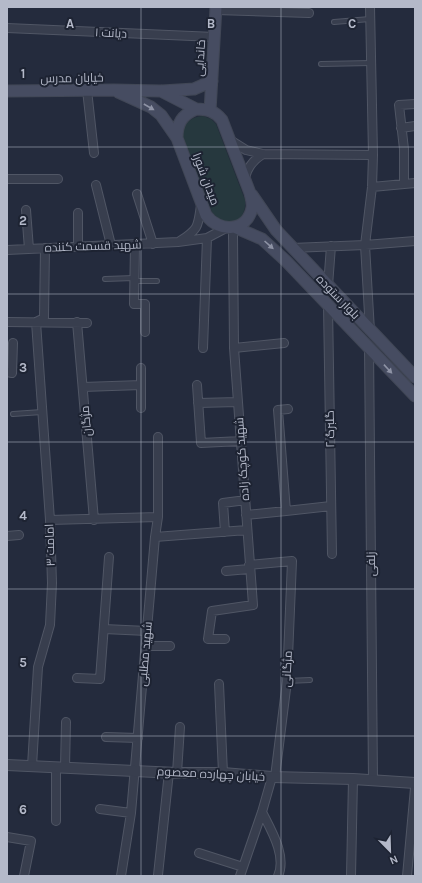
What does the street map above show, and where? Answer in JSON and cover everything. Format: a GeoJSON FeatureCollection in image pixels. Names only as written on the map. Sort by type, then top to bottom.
{"type":"FeatureCollection","features":[{"type":"Feature","properties":{"kind":"main road","name":"خاندایی"},"geometry":{"type":"LineString","coordinates":[[210,110],[216,9]]}},
{"type":"Feature","properties":{"kind":"main road","name":"خیابان مدرس"},"geometry":{"type":"LineString","coordinates":[[7,92],[87,90],[161,91],[194,89],[212,81]]}},
{"type":"Feature","properties":{"kind":"main road","name":"میدان شورا"},"geometry":{"type":"LineString","coordinates":[[114,90],[151,108],[161,115],[177,138],[206,216],[215,224],[230,228]]}},
{"type":"Feature","properties":{"kind":"main road"},"geometry":{"type":"LineString","coordinates":[[161,91],[196,110]]}},
{"type":"Feature","properties":{"kind":"main road"},"geometry":{"type":"LineString","coordinates":[[177,138],[177,128],[179,122],[189,112],[196,110],[210,110],[222,120],[245,178],[253,204],[249,216],[240,225],[230,228]]}},
{"type":"Feature","properties":{"kind":"main road","name":"بلوار ستوده"},"geometry":{"type":"LineString","coordinates":[[250,193],[276,230],[292,248],[415,377]]}},
{"type":"Feature","properties":{"kind":"main road","name":"بلوار ستوده"},"geometry":{"type":"LineString","coordinates":[[230,228],[262,239],[286,261],[415,396]]}},
{"type":"Feature","properties":{"kind":"street"},"geometry":{"type":"LineString","coordinates":[[370,7],[373,155],[372,187],[365,245],[370,331]]}},
{"type":"Feature","properties":{"kind":"street"},"geometry":{"type":"LineString","coordinates":[[216,9],[309,13]]}},
{"type":"Feature","properties":{"kind":"street","name":"دیانت ۱"},"geometry":{"type":"LineString","coordinates":[[7,28],[215,37]]}},
{"type":"Feature","properties":{"kind":"street"},"geometry":{"type":"LineString","coordinates":[[87,90],[94,153]]}},
{"type":"Feature","properties":{"kind":"street"},"geometry":{"type":"LineString","coordinates":[[404,184],[404,149],[398,105],[415,104]]}},
{"type":"Feature","properties":{"kind":"street"},"geometry":{"type":"LineString","coordinates":[[401,128],[415,126]]}},
{"type":"Feature","properties":{"kind":"street"},"geometry":{"type":"LineString","coordinates":[[230,140],[246,150],[262,154],[373,155]]}},
{"type":"Feature","properties":{"kind":"street"},"geometry":{"type":"LineString","coordinates":[[245,178],[246,172],[252,162],[262,154]]}},
{"type":"Feature","properties":{"kind":"street"},"geometry":{"type":"LineString","coordinates":[[7,179],[58,179]]}},
{"type":"Feature","properties":{"kind":"street"},"geometry":{"type":"LineString","coordinates":[[372,187],[415,183]]}},
{"type":"Feature","properties":{"kind":"street"},"geometry":{"type":"LineString","coordinates":[[96,185],[111,245]]}},
{"type":"Feature","properties":{"kind":"street"},"geometry":{"type":"LineString","coordinates":[[137,194],[153,244]]}},
{"type":"Feature","properties":{"kind":"street"},"geometry":{"type":"LineString","coordinates":[[178,242],[198,227],[202,204]]}},
{"type":"Feature","properties":{"kind":"street"},"geometry":{"type":"LineString","coordinates":[[26,210],[29,249]]}},
{"type":"Feature","properties":{"kind":"street"},"geometry":{"type":"LineString","coordinates":[[78,212],[78,247]]}},
{"type":"Feature","properties":{"kind":"street"},"geometry":{"type":"LineString","coordinates":[[203,348],[208,238],[230,228]]}},
{"type":"Feature","properties":{"kind":"street","name":"شهید کوچک زاده"},"geometry":{"type":"LineString","coordinates":[[225,639],[208,639],[212,611],[253,605],[234,348],[233,235],[230,228]]}},
{"type":"Feature","properties":{"kind":"street","name":"شهید قسمت کننده"},"geometry":{"type":"LineString","coordinates":[[7,250],[153,244],[208,238]]}},
{"type":"Feature","properties":{"kind":"street"},"geometry":{"type":"LineString","coordinates":[[292,248],[415,241]]}},
{"type":"Feature","properties":{"kind":"street"},"geometry":{"type":"LineString","coordinates":[[135,245],[134,304],[145,304],[145,332]]}},
{"type":"Feature","properties":{"kind":"street"},"geometry":{"type":"LineString","coordinates":[[328,286],[331,246]]}},
{"type":"Feature","properties":{"kind":"street"},"geometry":{"type":"LineString","coordinates":[[36,322],[44,318],[45,248]]}},
{"type":"Feature","properties":{"kind":"street","name":"گلبرگ ۲"},"geometry":{"type":"LineString","coordinates":[[328,305],[332,554]]}},
{"type":"Feature","properties":{"kind":"street"},"geometry":{"type":"LineString","coordinates":[[7,322],[87,323]]}},
{"type":"Feature","properties":{"kind":"street","name":"امامت ۳"},"geometry":{"type":"LineString","coordinates":[[32,766],[38,667],[50,625],[52,583],[50,520],[36,322]]}},
{"type":"Feature","properties":{"kind":"street","name":"مژگان"},"geometry":{"type":"LineString","coordinates":[[77,322],[94,520]]}},
{"type":"Feature","properties":{"kind":"street"},"geometry":{"type":"LineString","coordinates":[[7,372],[12,373],[13,343]]}},
{"type":"Feature","properties":{"kind":"street"},"geometry":{"type":"LineString","coordinates":[[234,348],[284,343]]}},
{"type":"Feature","properties":{"kind":"street","name":"زلفی"},"geometry":{"type":"LineString","coordinates":[[369,347],[373,781]]}},
{"type":"Feature","properties":{"kind":"street"},"geometry":{"type":"LineString","coordinates":[[141,368],[142,408]]}},
{"type":"Feature","properties":{"kind":"street"},"geometry":{"type":"LineString","coordinates":[[83,387],[141,385]]}},
{"type":"Feature","properties":{"kind":"street"},"geometry":{"type":"LineString","coordinates":[[196,385],[201,443],[241,441]]}},
{"type":"Feature","properties":{"kind":"street"},"geometry":{"type":"LineString","coordinates":[[198,402],[238,402]]}},
{"type":"Feature","properties":{"kind":"street"},"geometry":{"type":"LineString","coordinates":[[286,511],[278,410],[288,409]]}},
{"type":"Feature","properties":{"kind":"street","name":"شهید مطلبی"},"geometry":{"type":"LineString","coordinates":[[121,876],[131,813],[158,517],[158,437]]}},
{"type":"Feature","properties":{"kind":"street"},"geometry":{"type":"LineString","coordinates":[[225,532],[224,503],[246,500]]}},
{"type":"Feature","properties":{"kind":"street"},"geometry":{"type":"LineString","coordinates":[[246,515],[331,506]]}},
{"type":"Feature","properties":{"kind":"street"},"geometry":{"type":"LineString","coordinates":[[50,520],[94,520],[158,517]]}},
{"type":"Feature","properties":{"kind":"street"},"geometry":{"type":"LineString","coordinates":[[155,537],[247,530]]}},
{"type":"Feature","properties":{"kind":"street"},"geometry":{"type":"LineString","coordinates":[[7,536],[19,535]]}},
{"type":"Feature","properties":{"kind":"street"},"geometry":{"type":"LineString","coordinates":[[77,678],[100,679],[109,557]]}},
{"type":"Feature","properties":{"kind":"street","name":"مژگانی"},"geometry":{"type":"LineString","coordinates":[[240,876],[273,777],[287,681],[292,561],[249,567]]}},
{"type":"Feature","properties":{"kind":"street"},"geometry":{"type":"LineString","coordinates":[[226,571],[249,567]]}},
{"type":"Feature","properties":{"kind":"street"},"geometry":{"type":"LineString","coordinates":[[104,629],[147,631]]}},
{"type":"Feature","properties":{"kind":"street"},"geometry":{"type":"LineString","coordinates":[[146,646],[170,646]]}},
{"type":"Feature","properties":{"kind":"street"},"geometry":{"type":"LineString","coordinates":[[219,684],[223,773]]}},
{"type":"Feature","properties":{"kind":"street"},"geometry":{"type":"LineString","coordinates":[[56,821],[60,767],[66,722]]}},
{"type":"Feature","properties":{"kind":"street"},"geometry":{"type":"LineString","coordinates":[[158,875],[180,727]]}},
{"type":"Feature","properties":{"kind":"street"},"geometry":{"type":"LineString","coordinates":[[106,737],[138,738]]}},
{"type":"Feature","properties":{"kind":"street","name":"خیابان چهارده معصوم"},"geometry":{"type":"LineString","coordinates":[[7,765],[135,771],[223,773],[273,777],[353,779],[415,783]]}},
{"type":"Feature","properties":{"kind":"street"},"geometry":{"type":"LineString","coordinates":[[351,876],[353,779]]}},
{"type":"Feature","properties":{"kind":"street"},"geometry":{"type":"LineString","coordinates":[[407,876],[415,788]]}},
{"type":"Feature","properties":{"kind":"street"},"geometry":{"type":"LineString","coordinates":[[100,809],[131,813]]}},
{"type":"Feature","properties":{"kind":"street"},"geometry":{"type":"LineString","coordinates":[[262,812],[273,835],[280,855],[280,871],[278,876]]}},
{"type":"Feature","properties":{"kind":"street"},"geometry":{"type":"LineString","coordinates":[[7,837],[31,841],[24,876]]}},
{"type":"Feature","properties":{"kind":"street"},"geometry":{"type":"LineString","coordinates":[[199,853],[243,867]]}},
{"type":"Feature","properties":{"kind":"lane"},"geometry":{"type":"LineString","coordinates":[[334,22],[370,19]]}},
{"type":"Feature","properties":{"kind":"lane"},"geometry":{"type":"LineString","coordinates":[[322,64],[371,63]]}},
{"type":"Feature","properties":{"kind":"lane"},"geometry":{"type":"LineString","coordinates":[[105,279],[157,281]]}},
{"type":"Feature","properties":{"kind":"lane"},"geometry":{"type":"LineString","coordinates":[[13,414],[42,412]]}},
{"type":"Feature","properties":{"kind":"lane"},"geometry":{"type":"LineString","coordinates":[[287,681],[310,680]]}},
{"type":"Feature","properties":{"kind":"shaded area"},"geometry":{"type":"Polygon","coordinates":[[[203,116],[211,119],[216,124],[245,200],[243,214],[239,219],[234,221],[223,221],[212,212],[182,134],[189,121],[203,116]]]}}]}
